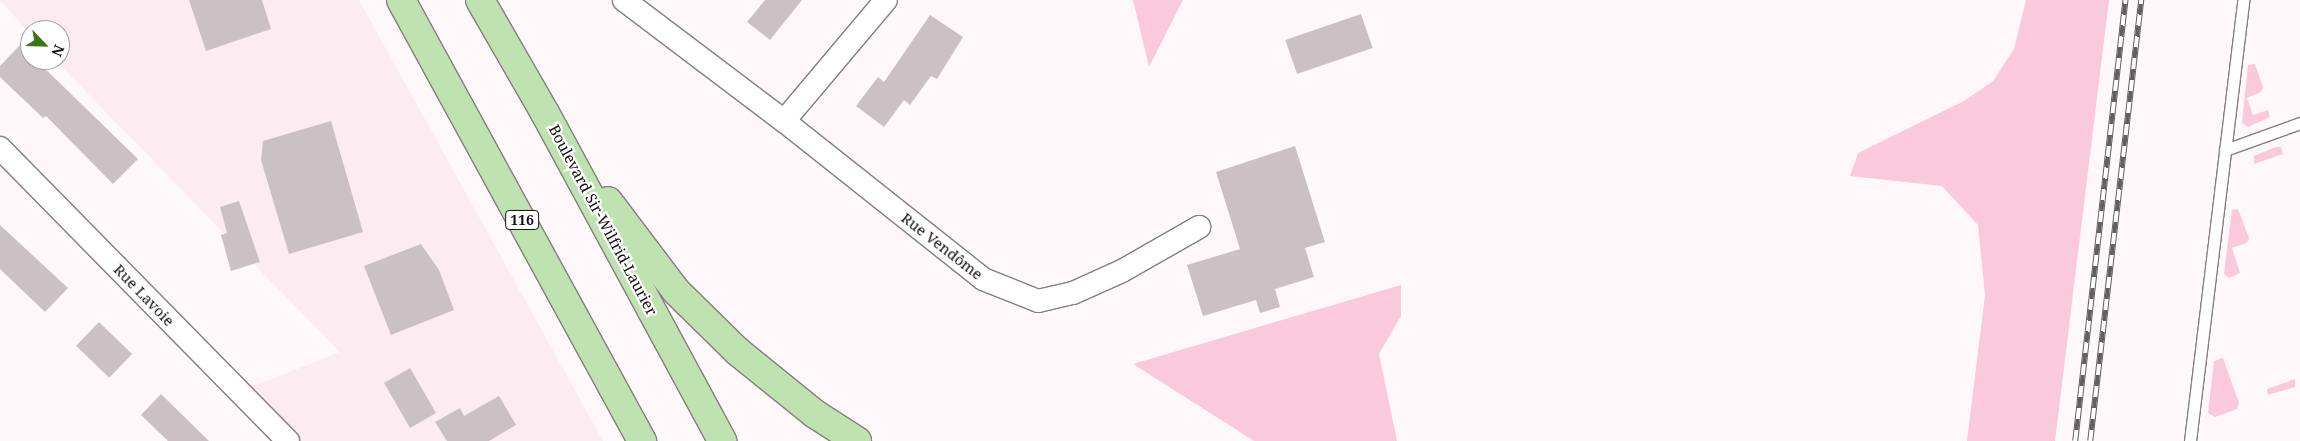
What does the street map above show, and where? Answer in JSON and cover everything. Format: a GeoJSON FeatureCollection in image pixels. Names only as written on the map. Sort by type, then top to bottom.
{"type":"FeatureCollection","features":[{"type":"Feature","properties":{"kind":"main road","name":"116"},"geometry":{"type":"LineString","coordinates":[[400,0],[642,441]]}},
{"type":"Feature","properties":{"kind":"main road","name":"Boulevard Sir-Wilfrid-Laurier"},"geometry":{"type":"LineString","coordinates":[[480,0],[545,113],[722,441]]}},
{"type":"Feature","properties":{"kind":"main road"},"geometry":{"type":"LineString","coordinates":[[545,113],[676,291],[737,351],[815,414],[857,441]]}},
{"type":"Feature","properties":{"kind":"street","name":"Rue Vendôme"},"geometry":{"type":"LineString","coordinates":[[624,0],[784,121],[983,279],[1038,302],[1073,294],[1122,271],[1199,227]]}},
{"type":"Feature","properties":{"kind":"street"},"geometry":{"type":"LineString","coordinates":[[784,121],[886,0]]}},
{"type":"Feature","properties":{"kind":"street","name":"Rue Lavoie"},"geometry":{"type":"LineString","coordinates":[[0,148],[288,441]]}},
{"type":"Feature","properties":{"kind":"lane"},"geometry":{"type":"LineString","coordinates":[[2190,440],[2243,0]]}},
{"type":"Feature","properties":{"kind":"lane"},"geometry":{"type":"LineString","coordinates":[[2225,150],[2300,123]]}},
{"type":"Feature","properties":{"kind":"shaded area"},"geometry":{"type":"Polygon","coordinates":[[[0,0],[359,0],[603,441],[288,441],[239,392],[340,352],[65,70],[70,70],[70,20],[20,20],[20,23],[0,0]]]}},
{"type":"Feature","properties":{"kind":"shaded area"},"geometry":{"type":"Polygon","coordinates":[[[1133,0],[1183,0],[1149,67],[1133,0]]]}},
{"type":"Feature","properties":{"kind":"shaded area"},"geometry":{"type":"Polygon","coordinates":[[[2026,0],[2109,0],[2055,441],[1967,441],[1985,295],[1978,225],[1942,186],[1850,176],[1858,153],[1964,101],[1993,81],[2014,49],[2026,0]]]}},
{"type":"Feature","properties":{"kind":"shaded area"},"geometry":{"type":"Polygon","coordinates":[[[2255,64],[2263,87],[2261,92],[2247,98],[2253,115],[2268,110],[2270,117],[2248,127],[2242,123],[2248,65],[2255,64]]]}},
{"type":"Feature","properties":{"kind":"shaded area"},"geometry":{"type":"Polygon","coordinates":[[[2276,147],[2281,147],[2283,154],[2254,164],[2254,156],[2276,147]]]}},
{"type":"Feature","properties":{"kind":"shaded area"},"geometry":{"type":"Polygon","coordinates":[[[2238,209],[2249,238],[2247,243],[2232,248],[2240,273],[2229,278],[2224,274],[2232,210],[2238,209]]]}},
{"type":"Feature","properties":{"kind":"shaded area"},"geometry":{"type":"Polygon","coordinates":[[[1401,285],[1401,316],[1379,354],[1397,441],[1254,441],[1133,364],[1401,285]]]}},
{"type":"Feature","properties":{"kind":"shaded area"},"geometry":{"type":"Polygon","coordinates":[[[2223,358],[2239,403],[2237,409],[2215,417],[2208,413],[2214,361],[2223,358]]]}},
{"type":"Feature","properties":{"kind":"shaded area"},"geometry":{"type":"Polygon","coordinates":[[[2295,379],[2295,387],[2268,395],[2267,389],[2295,379]]]}},
{"type":"Feature","properties":{"kind":"building"},"geometry":{"type":"Polygon","coordinates":[[[189,0],[262,0],[271,29],[206,51],[189,0]]]}},
{"type":"Feature","properties":{"kind":"building"},"geometry":{"type":"Polygon","coordinates":[[[765,0],[802,0],[770,40],[747,22],[765,0]]]}},
{"type":"Feature","properties":{"kind":"building"},"geometry":{"type":"Polygon","coordinates":[[[1361,14],[1373,48],[1297,74],[1285,40],[1361,14]]]}},
{"type":"Feature","properties":{"kind":"building"},"geometry":{"type":"Polygon","coordinates":[[[930,15],[963,37],[937,79],[931,76],[910,105],[904,100],[884,127],[856,106],[878,77],[884,82],[930,15]]]}},
{"type":"Feature","properties":{"kind":"building"},"geometry":{"type":"Polygon","coordinates":[[[20,45],[20,70],[46,70],[138,159],[113,184],[46,116],[43,118],[0,77],[0,66],[20,45]]]}},
{"type":"Feature","properties":{"kind":"building"},"geometry":{"type":"Polygon","coordinates":[[[331,121],[363,232],[289,254],[261,160],[263,141],[331,121]]]}},
{"type":"Feature","properties":{"kind":"building"},"geometry":{"type":"Polygon","coordinates":[[[1295,146],[1325,242],[1305,248],[1314,277],[1275,289],[1280,307],[1260,313],[1256,300],[1203,316],[1187,265],[1240,249],[1216,172],[1295,146]]]}},
{"type":"Feature","properties":{"kind":"building"},"geometry":{"type":"Polygon","coordinates":[[[239,201],[260,262],[231,271],[221,235],[227,233],[220,207],[239,201]]]}},
{"type":"Feature","properties":{"kind":"building"},"geometry":{"type":"Polygon","coordinates":[[[0,225],[68,288],[45,312],[0,269],[0,225]]]}},
{"type":"Feature","properties":{"kind":"building"},"geometry":{"type":"Polygon","coordinates":[[[421,244],[439,270],[454,310],[391,335],[364,266],[421,244]]]}},
{"type":"Feature","properties":{"kind":"building"},"geometry":{"type":"Polygon","coordinates":[[[99,322],[132,354],[109,378],[76,346],[99,322]]]}},
{"type":"Feature","properties":{"kind":"building"},"geometry":{"type":"Polygon","coordinates":[[[410,368],[436,413],[410,428],[384,383],[410,368]]]}},
{"type":"Feature","properties":{"kind":"building"},"geometry":{"type":"Polygon","coordinates":[[[161,394],[209,441],[168,441],[141,415],[161,394]]]}},
{"type":"Feature","properties":{"kind":"building"},"geometry":{"type":"Polygon","coordinates":[[[499,396],[516,425],[489,441],[447,441],[435,422],[460,408],[464,416],[499,396]]]}},
{"type":"Feature","properties":{"kind":"railway"},"geometry":{"type":"LineString","coordinates":[[2075,441],[2125,0]]}},
{"type":"Feature","properties":{"kind":"railway"},"geometry":{"type":"LineString","coordinates":[[2090,441],[2141,0]]}}]}
